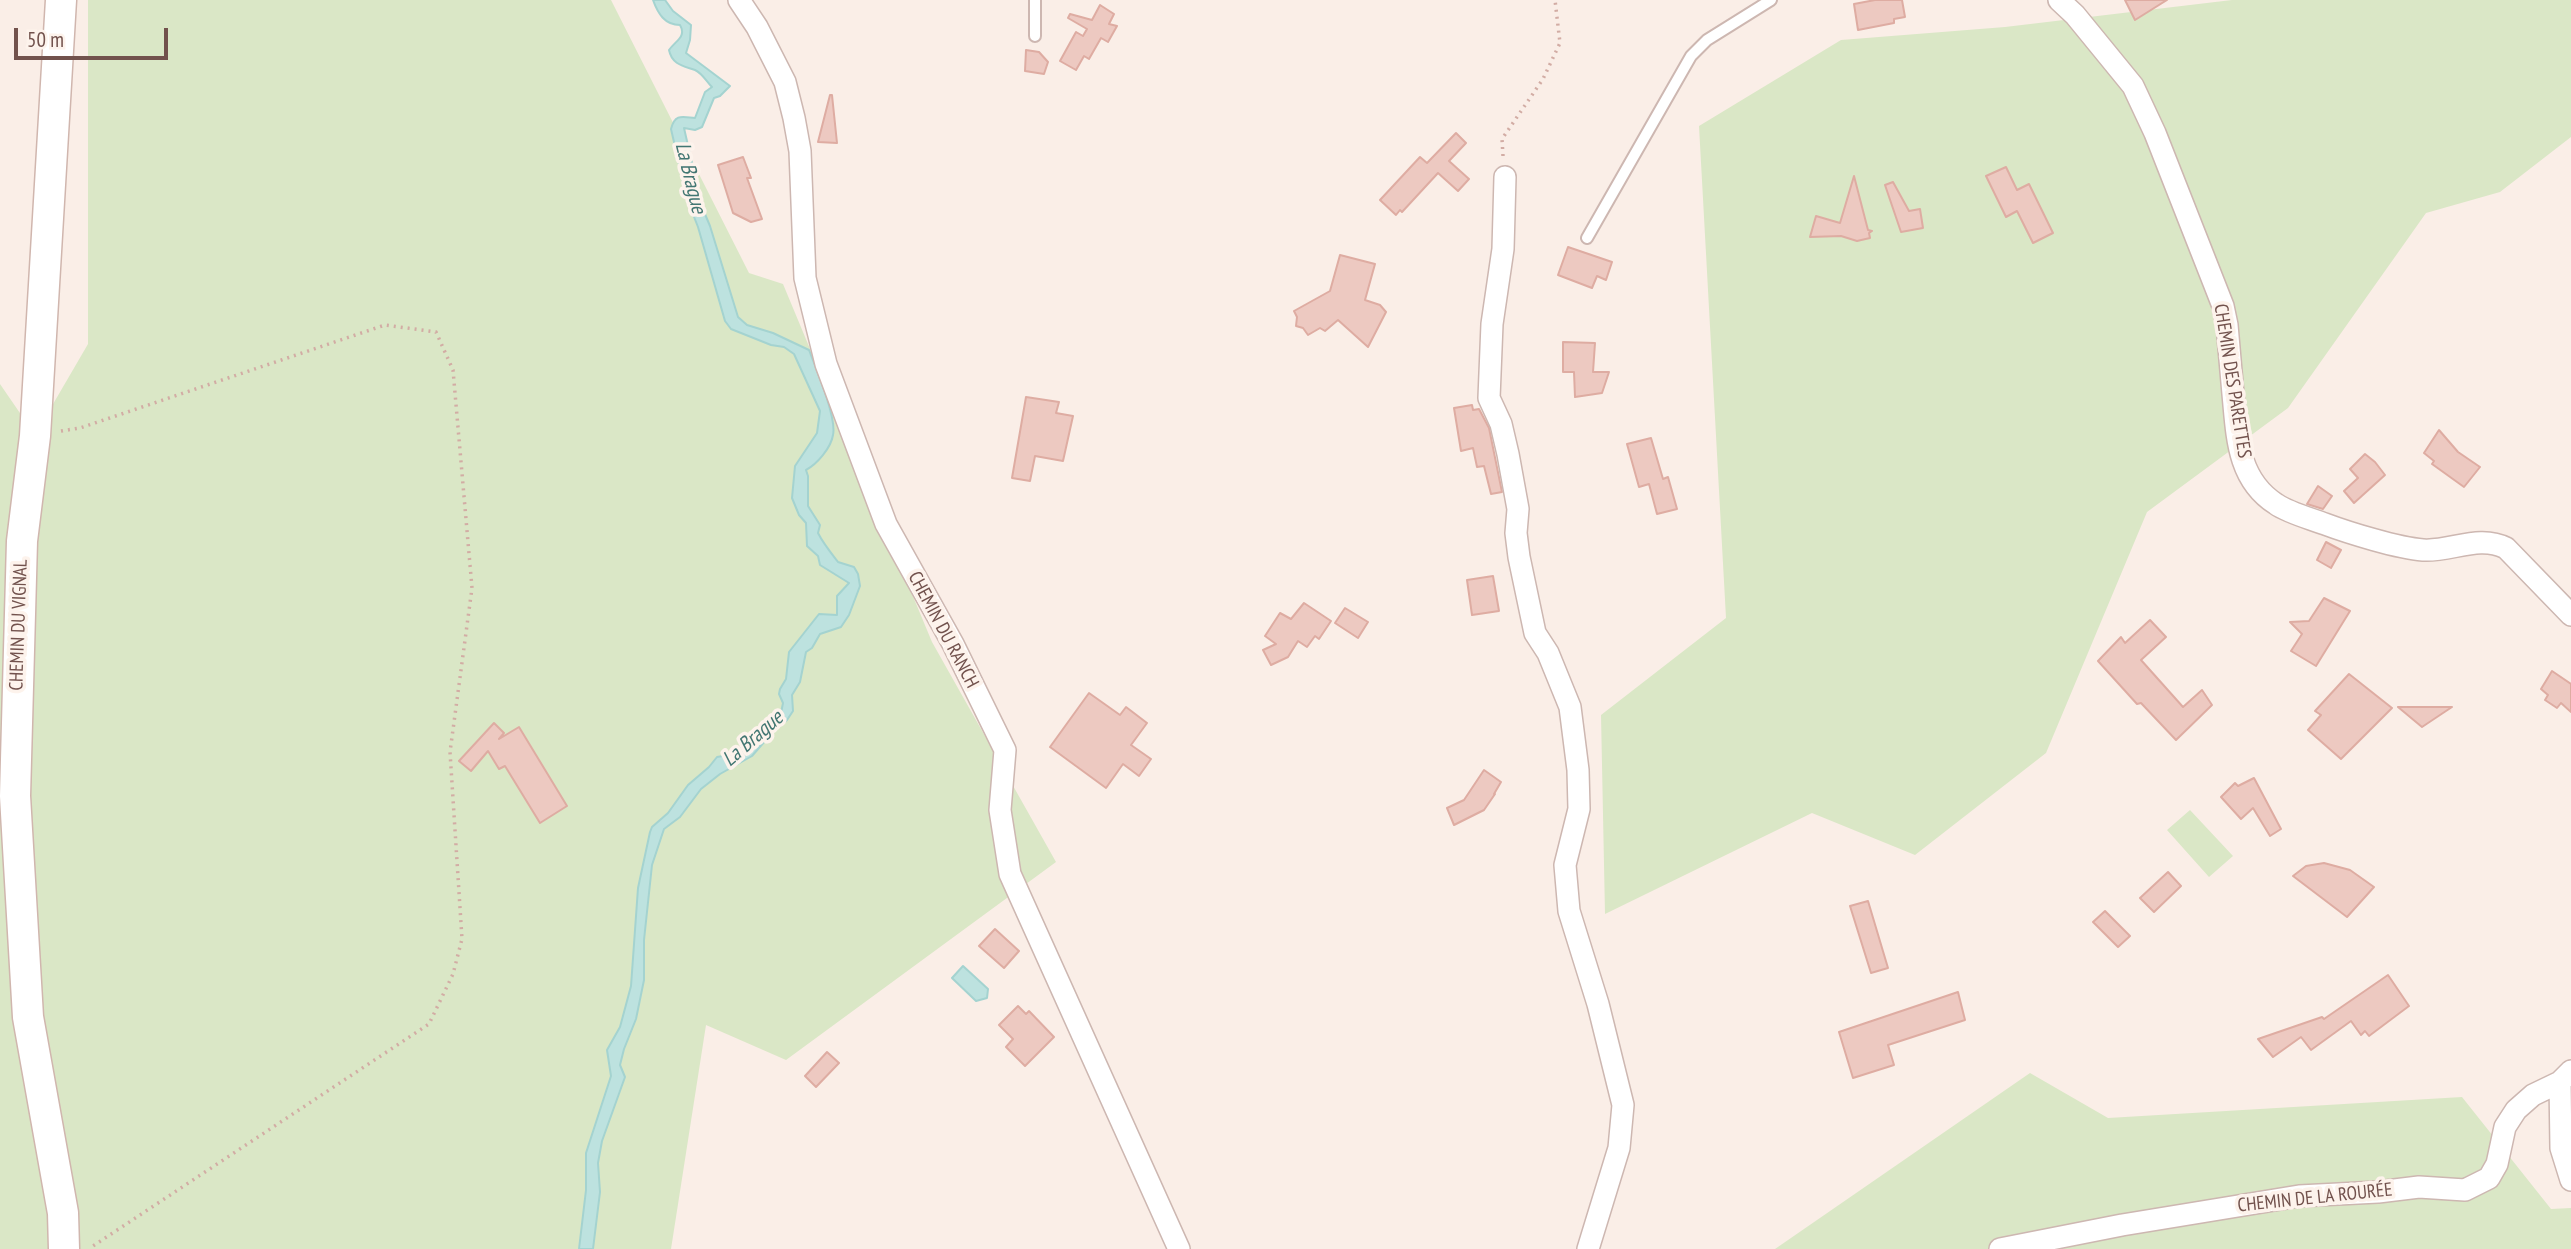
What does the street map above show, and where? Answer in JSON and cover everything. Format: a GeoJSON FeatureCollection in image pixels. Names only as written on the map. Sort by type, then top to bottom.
{"type":"FeatureCollection","features":[{"type":"Feature","properties":{"kind":"street","name":"CHEMIN DU VIGNAL"},"geometry":{"type":"LineString","coordinates":[[61,0],[35,436],[22,541],[15,796],[28,1017],[63,1213],[64,1249]]}},
{"type":"Feature","properties":{"kind":"street","name":"CHEMIN DU RANCH"},"geometry":{"type":"LineString","coordinates":[[739,0],[757,27],[785,82],[791,106],[800,151],[805,278],[827,364],[886,524],[953,644],[1005,750],[1000,810],[1010,874],[1179,1249]]}},
{"type":"Feature","properties":{"kind":"street","name":"CHEMIN DES PARETTES"},"geometry":{"type":"LineString","coordinates":[[2059,0],[2075,15],[2133,86],[2155,133],[2223,306],[2238,448],[2246,470],[2261,492],[2277,505],[2342,530],[2420,550],[2438,550],[2484,541],[2496,543],[2506,548],[2571,615]]}},
{"type":"Feature","properties":{"kind":"street"},"geometry":{"type":"LineString","coordinates":[[1505,177],[1503,249],[1492,324],[1489,398],[1501,424],[1508,454],[1518,509],[1516,533],[1519,557],[1535,633],[1548,653],[1570,707],[1578,770],[1579,809],[1565,865],[1569,911],[1598,1004],[1623,1105],[1619,1148],[1588,1249]]}},
{"type":"Feature","properties":{"kind":"street"},"geometry":{"type":"LineString","coordinates":[[2565,1077],[2561,1148],[2571,1180]]}},
{"type":"Feature","properties":{"kind":"street","name":"CHEMIN DE LA ROURÉE"},"geometry":{"type":"LineString","coordinates":[[2000,1249],[2122,1225],[2299,1196],[2419,1187],[2465,1190],[2489,1178],[2497,1164],[2505,1127],[2516,1110],[2533,1095],[2565,1077]]}},
{"type":"Feature","properties":{"kind":"lane"},"geometry":{"type":"LineString","coordinates":[[1035,0],[1035,36]]}},
{"type":"Feature","properties":{"kind":"lane"},"geometry":{"type":"LineString","coordinates":[[1587,238],[1691,56],[1707,40],[1771,0]]}},
{"type":"Feature","properties":{"kind":"path"},"geometry":{"type":"LineString","coordinates":[[1505,177],[1502,139],[1543,79],[1560,43],[1555,0]]}},
{"type":"Feature","properties":{"kind":"path"},"geometry":{"type":"LineString","coordinates":[[35,436],[80,428],[384,325],[436,332],[453,370],[472,588],[450,752],[462,939],[453,974],[429,1024],[89,1249]]}},
{"type":"Feature","properties":{"kind":"green space"},"geometry":{"type":"Polygon","coordinates":[[[88,0],[611,0],[749,273],[783,284],[932,642],[1056,862],[786,1060],[706,1025],[671,1249],[0,1249],[0,384],[35,435],[88,344],[88,0]]]}},
{"type":"Feature","properties":{"kind":"green space"},"geometry":{"type":"Polygon","coordinates":[[[2232,0],[2571,0],[2571,137],[2500,192],[2426,213],[2288,408],[2147,512],[2046,753],[1915,855],[1812,813],[1605,914],[1601,715],[1726,618],[1699,126],[1841,40],[2005,27],[2232,0]]]}},
{"type":"Feature","properties":{"kind":"green space"},"geometry":{"type":"Polygon","coordinates":[[[2190,810],[2233,856],[2209,877],[2167,830],[2190,810]]]}},
{"type":"Feature","properties":{"kind":"green space"},"geometry":{"type":"Polygon","coordinates":[[[2030,1073],[2108,1118],[2462,1097],[2551,1209],[2571,1208],[2571,1249],[1775,1249],[2030,1073]]]}},
{"type":"Feature","properties":{"kind":"water","name":"La Brague"},"geometry":{"type":"Polygon","coordinates":[[[653,0],[665,0],[673,11],[691,25],[686,53],[730,86],[714,98],[702,127],[695,130],[684,128],[702,207],[738,317],[747,325],[773,333],[809,350],[832,417],[833,435],[819,460],[806,470],[808,506],[820,525],[818,533],[822,540],[838,562],[854,567],[860,586],[849,615],[841,627],[820,634],[812,648],[806,652],[800,682],[792,695],[793,711],[787,720],[752,756],[720,774],[701,789],[680,817],[664,829],[652,865],[644,940],[644,980],[636,1019],[620,1065],[625,1077],[602,1141],[598,1163],[600,1192],[593,1249],[579,1249],[586,1190],[586,1153],[611,1076],[607,1050],[620,1027],[631,986],[638,888],[652,827],[668,813],[688,785],[717,757],[738,750],[781,713],[783,703],[779,694],[786,679],[789,652],[819,614],[837,615],[837,596],[849,583],[820,565],[818,556],[807,546],[806,523],[799,515],[792,498],[795,466],[817,433],[820,411],[794,354],[784,347],[771,345],[731,329],[725,321],[698,227],[687,199],[671,129],[677,118],[695,118],[705,92],[712,87],[698,71],[673,59],[669,50],[681,36],[682,29],[680,25],[663,18],[653,0]]]}},
{"type":"Feature","properties":{"kind":"water"},"geometry":{"type":"Polygon","coordinates":[[[963,966],[988,989],[987,998],[976,1001],[952,978],[963,966]]]}},
{"type":"Feature","properties":{"kind":"building"},"geometry":{"type":"Polygon","coordinates":[[[1875,0],[1902,0],[1905,17],[1894,19],[1894,23],[1858,30],[1854,4],[1875,0]]]}},
{"type":"Feature","properties":{"kind":"building"},"geometry":{"type":"Polygon","coordinates":[[[2125,0],[2167,0],[2135,20],[2125,0]]]}},
{"type":"Feature","properties":{"kind":"building"},"geometry":{"type":"Polygon","coordinates":[[[1100,5],[1114,14],[1109,24],[1117,26],[1108,42],[1101,38],[1089,59],[1084,56],[1076,70],[1060,61],[1076,32],[1083,36],[1087,29],[1068,18],[1070,14],[1092,20],[1100,5]]]}},
{"type":"Feature","properties":{"kind":"building"},"geometry":{"type":"Polygon","coordinates":[[[1026,50],[1039,52],[1048,62],[1044,74],[1025,71],[1026,50]]]}},
{"type":"Feature","properties":{"kind":"building"},"geometry":{"type":"Polygon","coordinates":[[[830,95],[837,143],[818,142],[830,95]]]}},
{"type":"Feature","properties":{"kind":"building"},"geometry":{"type":"Polygon","coordinates":[[[1456,133],[1466,143],[1449,161],[1469,179],[1458,191],[1438,173],[1402,212],[1400,210],[1396,215],[1380,200],[1420,157],[1427,163],[1456,133]]]}},
{"type":"Feature","properties":{"kind":"building"},"geometry":{"type":"Polygon","coordinates":[[[743,157],[751,178],[747,178],[762,219],[751,222],[733,213],[718,165],[743,157]]]}},
{"type":"Feature","properties":{"kind":"building"},"geometry":{"type":"Polygon","coordinates":[[[2006,167],[2017,190],[2029,184],[2053,233],[2033,243],[2017,211],[2006,217],[1986,176],[2006,167]]]}},
{"type":"Feature","properties":{"kind":"building"},"geometry":{"type":"Polygon","coordinates":[[[1854,176],[1868,230],[1872,231],[1869,233],[1870,238],[1857,241],[1841,236],[1810,237],[1816,216],[1840,223],[1854,176]]]}},
{"type":"Feature","properties":{"kind":"building"},"geometry":{"type":"Polygon","coordinates":[[[1893,182],[1909,211],[1920,209],[1923,228],[1901,232],[1885,185],[1893,182]]]}},
{"type":"Feature","properties":{"kind":"building"},"geometry":{"type":"Polygon","coordinates":[[[1568,247],[1612,262],[1606,280],[1597,276],[1592,288],[1558,275],[1568,247]]]}},
{"type":"Feature","properties":{"kind":"building"},"geometry":{"type":"Polygon","coordinates":[[[1340,255],[1375,264],[1365,300],[1380,305],[1386,312],[1368,347],[1338,320],[1325,331],[1320,328],[1308,335],[1303,328],[1296,326],[1297,317],[1294,311],[1330,291],[1340,255]]]}},
{"type":"Feature","properties":{"kind":"building"},"geometry":{"type":"Polygon","coordinates":[[[1563,342],[1595,343],[1593,372],[1609,372],[1602,393],[1575,397],[1574,372],[1563,372],[1563,342]]]}},
{"type":"Feature","properties":{"kind":"building"},"geometry":{"type":"Polygon","coordinates":[[[1026,397],[1059,402],[1056,413],[1073,416],[1063,461],[1035,456],[1030,481],[1012,478],[1026,397]]]}},
{"type":"Feature","properties":{"kind":"building"},"geometry":{"type":"Polygon","coordinates":[[[1472,405],[1473,410],[1479,409],[1489,428],[1502,492],[1491,494],[1484,466],[1477,467],[1473,448],[1461,451],[1454,408],[1472,405]]]}},
{"type":"Feature","properties":{"kind":"building"},"geometry":{"type":"Polygon","coordinates":[[[2439,430],[2458,452],[2480,467],[2464,487],[2432,464],[2434,461],[2424,453],[2439,430]]]}},
{"type":"Feature","properties":{"kind":"building"},"geometry":{"type":"Polygon","coordinates":[[[1651,438],[1663,479],[1668,477],[1677,509],[1657,514],[1649,484],[1639,487],[1627,444],[1651,438]]]}},
{"type":"Feature","properties":{"kind":"building"},"geometry":{"type":"Polygon","coordinates":[[[2365,454],[2385,475],[2354,503],[2344,491],[2358,478],[2350,469],[2365,454]]]}},
{"type":"Feature","properties":{"kind":"building"},"geometry":{"type":"Polygon","coordinates":[[[2318,486],[2332,496],[2323,509],[2307,504],[2318,486]]]}},
{"type":"Feature","properties":{"kind":"building"},"geometry":{"type":"Polygon","coordinates":[[[2326,542],[2341,550],[2331,568],[2317,560],[2326,542]]]}},
{"type":"Feature","properties":{"kind":"building"},"geometry":{"type":"Polygon","coordinates":[[[1493,576],[1499,611],[1472,615],[1467,580],[1493,576]]]}},
{"type":"Feature","properties":{"kind":"building"},"geometry":{"type":"Polygon","coordinates":[[[2324,598],[2350,611],[2316,666],[2291,651],[2302,634],[2290,622],[2309,621],[2324,598]]]}},
{"type":"Feature","properties":{"kind":"building"},"geometry":{"type":"Polygon","coordinates":[[[1304,603],[1331,621],[1319,639],[1315,636],[1307,647],[1298,641],[1288,657],[1271,665],[1263,650],[1276,644],[1265,636],[1280,613],[1291,619],[1304,603]]]}},
{"type":"Feature","properties":{"kind":"building"},"geometry":{"type":"Polygon","coordinates":[[[1345,608],[1368,622],[1358,638],[1335,623],[1345,608]]]}},
{"type":"Feature","properties":{"kind":"building"},"geometry":{"type":"Polygon","coordinates":[[[2150,620],[2166,637],[2141,660],[2183,707],[2202,690],[2212,705],[2176,740],[2141,703],[2137,704],[2098,661],[2121,637],[2125,643],[2150,620]]]}},
{"type":"Feature","properties":{"kind":"building"},"geometry":{"type":"Polygon","coordinates":[[[2552,671],[2571,684],[2571,712],[2561,703],[2557,708],[2545,700],[2548,695],[2541,689],[2552,671]]]}},
{"type":"Feature","properties":{"kind":"building"},"geometry":{"type":"Polygon","coordinates":[[[2349,674],[2392,708],[2341,759],[2308,730],[2321,715],[2315,711],[2349,674]]]}},
{"type":"Feature","properties":{"kind":"building"},"geometry":{"type":"Polygon","coordinates":[[[1089,693],[1120,715],[1126,707],[1147,723],[1131,745],[1151,759],[1139,776],[1123,764],[1106,788],[1050,747],[1089,693]]]}},
{"type":"Feature","properties":{"kind":"building"},"geometry":{"type":"Polygon","coordinates":[[[2398,707],[2452,707],[2422,727],[2398,707]]]}},
{"type":"Feature","properties":{"kind":"building"},"geometry":{"type":"Polygon","coordinates":[[[494,723],[504,733],[499,739],[519,727],[567,806],[540,823],[505,766],[499,769],[488,751],[471,771],[459,761],[494,723]]]}},
{"type":"Feature","properties":{"kind":"building"},"geometry":{"type":"Polygon","coordinates":[[[1484,770],[1501,782],[1495,794],[1484,810],[1454,825],[1447,808],[1464,800],[1484,770]]]}},
{"type":"Feature","properties":{"kind":"building"},"geometry":{"type":"Polygon","coordinates":[[[2254,778],[2281,829],[2270,836],[2253,808],[2241,819],[2221,797],[2235,783],[2238,786],[2254,778]]]}},
{"type":"Feature","properties":{"kind":"building"},"geometry":{"type":"Polygon","coordinates":[[[2324,863],[2350,870],[2374,887],[2347,917],[2293,876],[2306,866],[2324,863]]]}},
{"type":"Feature","properties":{"kind":"building"},"geometry":{"type":"Polygon","coordinates":[[[2168,872],[2181,886],[2154,912],[2140,898],[2168,872]]]}},
{"type":"Feature","properties":{"kind":"building"},"geometry":{"type":"Polygon","coordinates":[[[1868,901],[1888,968],[1871,973],[1850,906],[1868,901]]]}},
{"type":"Feature","properties":{"kind":"building"},"geometry":{"type":"Polygon","coordinates":[[[2105,911],[2130,936],[2118,947],[2093,922],[2105,911]]]}},
{"type":"Feature","properties":{"kind":"building"},"geometry":{"type":"Polygon","coordinates":[[[995,929],[1019,951],[1004,968],[979,946],[995,929]]]}},
{"type":"Feature","properties":{"kind":"building"},"geometry":{"type":"Polygon","coordinates":[[[2388,975],[2409,1006],[2369,1036],[2365,1031],[2361,1035],[2351,1021],[2311,1050],[2301,1037],[2273,1057],[2258,1039],[2322,1017],[2324,1019],[2388,975]]]}},
{"type":"Feature","properties":{"kind":"building"},"geometry":{"type":"Polygon","coordinates":[[[1958,992],[1965,1020],[1888,1045],[1894,1065],[1853,1078],[1839,1032],[1958,992]]]}},
{"type":"Feature","properties":{"kind":"building"},"geometry":{"type":"Polygon","coordinates":[[[1018,1006],[1026,1014],[1029,1011],[1054,1037],[1025,1066],[1006,1047],[1013,1039],[999,1025],[1018,1006]]]}},
{"type":"Feature","properties":{"kind":"building"},"geometry":{"type":"Polygon","coordinates":[[[827,1052],[839,1063],[816,1087],[805,1076],[827,1052]]]}}]}
